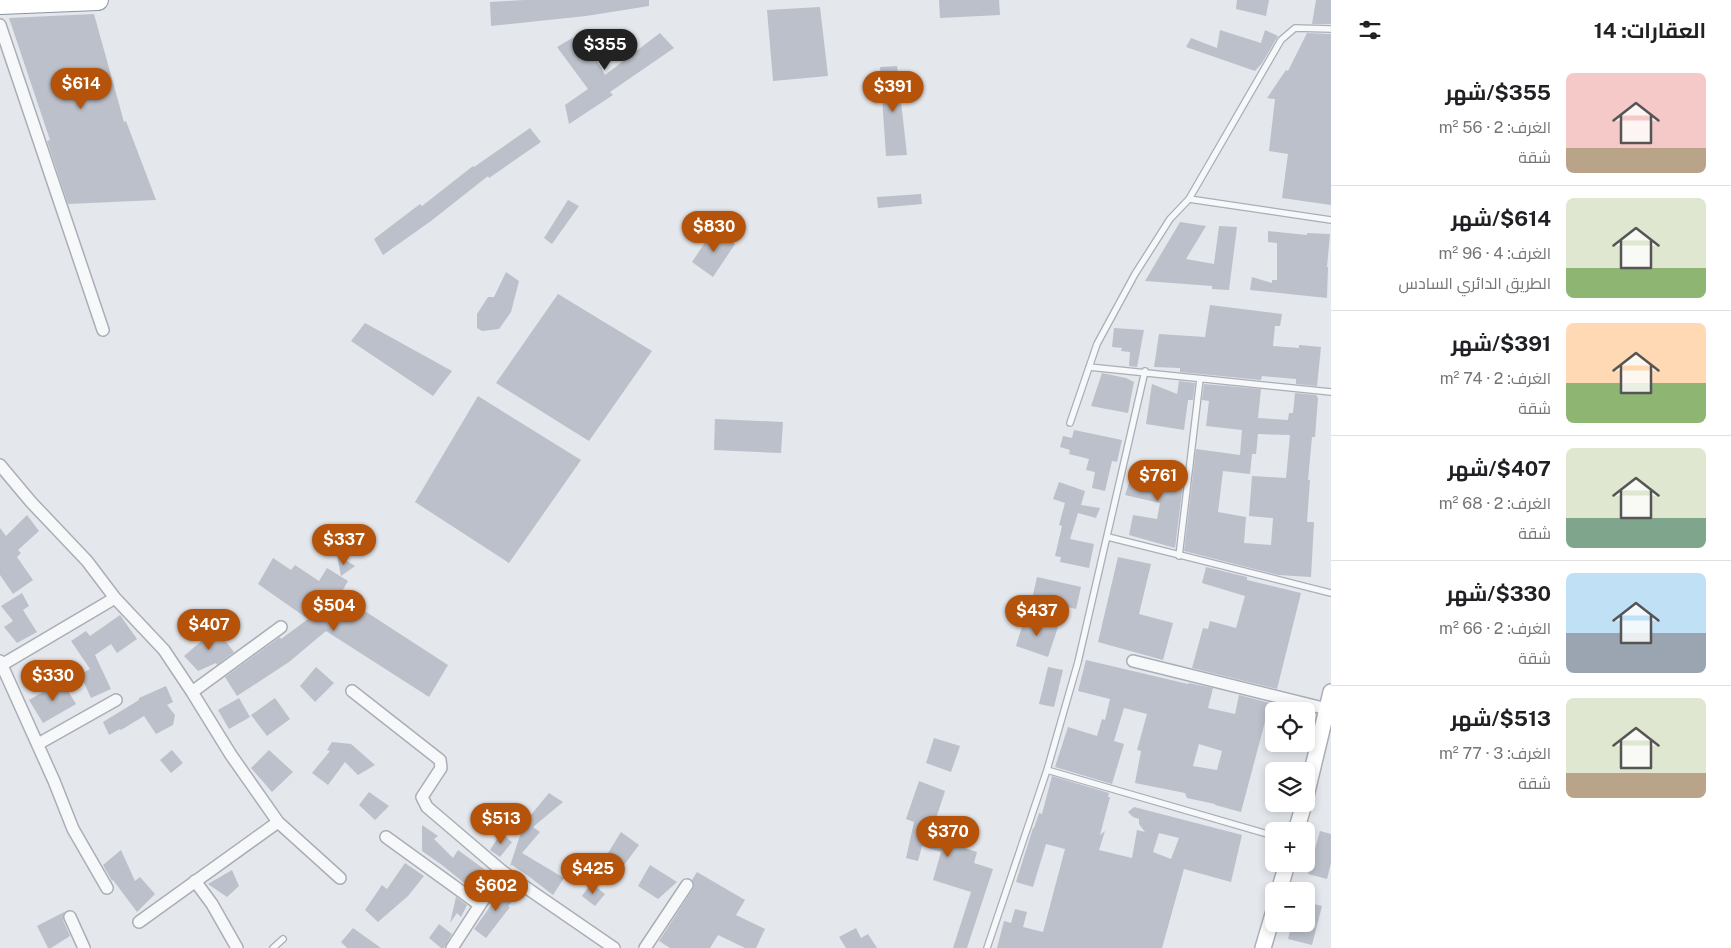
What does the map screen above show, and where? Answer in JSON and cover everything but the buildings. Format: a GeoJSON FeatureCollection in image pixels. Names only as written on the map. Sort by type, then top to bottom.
{"type":"FeatureCollection","features":[{"type":"Feature","properties":{"kind":"highway"},"geometry":{"type":"LineString","coordinates":[[0,4],[98,0]]}},
{"type":"Feature","properties":{"kind":"main road"},"geometry":{"type":"LineString","coordinates":[[1314,762],[1331,692]]}},
{"type":"Feature","properties":{"kind":"main road"},"geometry":{"type":"LineString","coordinates":[[1263,948],[1268,932]]}},
{"type":"Feature","properties":{"kind":"street"},"geometry":{"type":"LineString","coordinates":[[0,25],[103,330]]}},
{"type":"Feature","properties":{"kind":"street"},"geometry":{"type":"LineString","coordinates":[[0,465],[31,502],[87,561],[115,598],[164,650],[231,755],[278,822],[340,878]]}},
{"type":"Feature","properties":{"kind":"street"},"geometry":{"type":"LineString","coordinates":[[107,888],[73,829],[38,744],[0,664],[115,598]]}},
{"type":"Feature","properties":{"kind":"street"},"geometry":{"type":"LineString","coordinates":[[192,692],[281,627]]}},
{"type":"Feature","properties":{"kind":"street"},"geometry":{"type":"LineString","coordinates":[[1133,661],[1327,709]]}},
{"type":"Feature","properties":{"kind":"street"},"geometry":{"type":"LineString","coordinates":[[352,691],[440,760],[441,768],[423,794],[422,800],[424,804],[502,872],[614,948]]}},
{"type":"Feature","properties":{"kind":"street"},"geometry":{"type":"LineString","coordinates":[[38,744],[116,700]]}},
{"type":"Feature","properties":{"kind":"street"},"geometry":{"type":"LineString","coordinates":[[139,922],[278,822]]}},
{"type":"Feature","properties":{"kind":"street"},"geometry":{"type":"LineString","coordinates":[[386,837],[480,905]]}},
{"type":"Feature","properties":{"kind":"street"},"geometry":{"type":"LineString","coordinates":[[452,948],[502,872]]}},
{"type":"Feature","properties":{"kind":"street"},"geometry":{"type":"LineString","coordinates":[[196,881],[212,904],[237,948]]}},
{"type":"Feature","properties":{"kind":"street"},"geometry":{"type":"LineString","coordinates":[[645,948],[687,885]]}},
{"type":"Feature","properties":{"kind":"street"},"geometry":{"type":"LineString","coordinates":[[70,917],[84,948]]}},
{"type":"Feature","properties":{"kind":"lane"},"geometry":{"type":"LineString","coordinates":[[1070,423],[1097,344],[1135,274],[1170,219],[1189,199],[1281,40],[1295,28],[1331,29]]}},
{"type":"Feature","properties":{"kind":"lane"},"geometry":{"type":"LineString","coordinates":[[1189,199],[1331,220]]}},
{"type":"Feature","properties":{"kind":"lane"},"geometry":{"type":"LineString","coordinates":[[1089,366],[1331,392]]}},
{"type":"Feature","properties":{"kind":"lane"},"geometry":{"type":"LineString","coordinates":[[987,948],[1047,770],[1078,662],[1145,371]]}},
{"type":"Feature","properties":{"kind":"lane"},"geometry":{"type":"LineString","coordinates":[[1179,556],[1200,379]]}},
{"type":"Feature","properties":{"kind":"lane"},"geometry":{"type":"LineString","coordinates":[[1108,537],[1331,593]]}},
{"type":"Feature","properties":{"kind":"lane"},"geometry":{"type":"LineString","coordinates":[[1047,770],[1265,833]]}},
{"type":"Feature","properties":{"kind":"lane"},"geometry":{"type":"LineString","coordinates":[[273,948],[282,940]]}}]}
